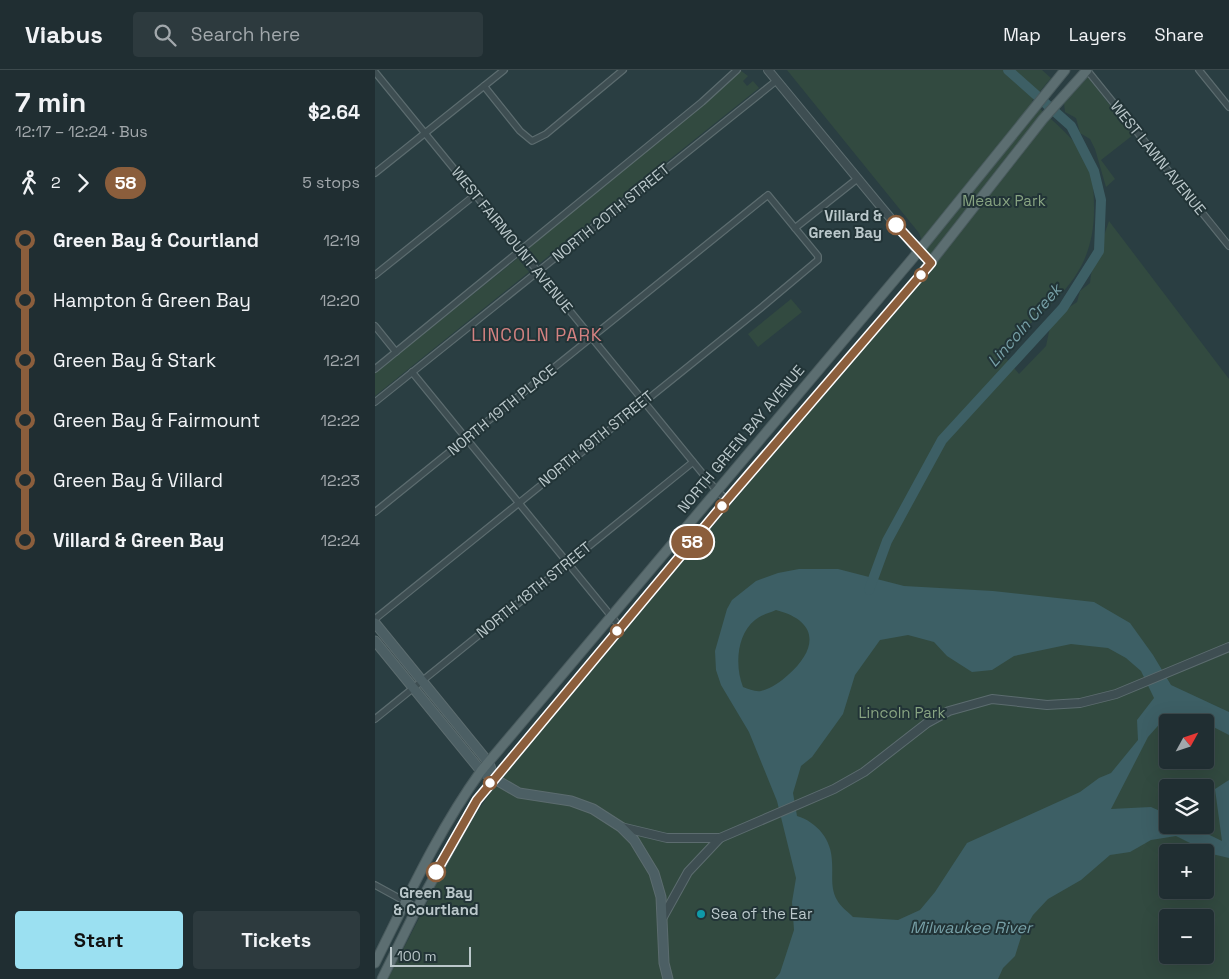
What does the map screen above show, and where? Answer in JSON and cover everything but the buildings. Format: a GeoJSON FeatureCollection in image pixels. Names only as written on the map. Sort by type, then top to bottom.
{"type":"FeatureCollection","features":[{"type":"Feature","properties":{"kind":"main road","name":"NORTH GREEN BAY AVENUE"},"geometry":{"type":"LineString","coordinates":[[382,979],[417,908],[465,819],[494,778],[727,500],[931,263],[1043,119],[1087,70]]}},
{"type":"Feature","properties":{"kind":"main road","name":"NORTH GREEN BAY AVENUE"},"geometry":{"type":"LineString","coordinates":[[375,963],[455,808],[481,771],[918,251],[1063,72]]}},
{"type":"Feature","properties":{"kind":"main road"},"geometry":{"type":"LineString","coordinates":[[1062,97],[1063,72]]}},
{"type":"Feature","properties":{"kind":"main road"},"geometry":{"type":"LineString","coordinates":[[375,623],[489,763],[494,778]]}},
{"type":"Feature","properties":{"kind":"main road"},"geometry":{"type":"LineString","coordinates":[[375,641],[481,771],[519,793],[571,801],[593,809],[621,827],[645,854],[654,873],[663,917],[664,955],[668,979]]}},
{"type":"Feature","properties":{"kind":"street"},"geometry":{"type":"LineString","coordinates":[[375,173],[504,70]]}},
{"type":"Feature","properties":{"kind":"street"},"geometry":{"type":"LineString","coordinates":[[484,86],[520,131],[532,141],[545,134],[623,70]]}},
{"type":"Feature","properties":{"kind":"street","name":"NORTH 20TH STREET"},"geometry":{"type":"LineString","coordinates":[[375,369],[695,108],[737,70]]}},
{"type":"Feature","properties":{"kind":"street"},"geometry":{"type":"LineString","coordinates":[[767,70],[918,251],[931,263]]}},
{"type":"Feature","properties":{"kind":"street","name":"WEST LAWN AVENUE"},"geometry":{"type":"LineString","coordinates":[[1087,70],[1229,246]]}},
{"type":"Feature","properties":{"kind":"street"},"geometry":{"type":"LineString","coordinates":[[1199,70],[1229,108]]}},
{"type":"Feature","properties":{"kind":"street","name":"WEST FAIRMOUNT AVENUE"},"geometry":{"type":"LineString","coordinates":[[375,71],[591,338],[716,490],[727,500]]}},
{"type":"Feature","properties":{"kind":"street","name":"NORTH 20TH STREET"},"geometry":{"type":"LineString","coordinates":[[375,402],[776,81]]}},
{"type":"Feature","properties":{"kind":"street"},"geometry":{"type":"LineString","coordinates":[[795,228],[857,178]]}},
{"type":"Feature","properties":{"kind":"street"},"geometry":{"type":"LineString","coordinates":[[375,275],[475,195]]}},
{"type":"Feature","properties":{"kind":"street","name":"NORTH 19TH PLACE"},"geometry":{"type":"LineString","coordinates":[[375,512],[768,195],[795,228]]}},
{"type":"Feature","properties":{"kind":"street","name":"NORTH 19TH STREET"},"geometry":{"type":"LineString","coordinates":[[375,619],[818,260],[818,256],[795,228]]}},
{"type":"Feature","properties":{"kind":"street"},"geometry":{"type":"LineString","coordinates":[[375,326],[396,352]]}},
{"type":"Feature","properties":{"kind":"street"},"geometry":{"type":"LineString","coordinates":[[412,372],[620,627]]}},
{"type":"Feature","properties":{"kind":"street","name":"NORTH 18TH STREET"},"geometry":{"type":"LineString","coordinates":[[375,719],[693,462]]}},
{"type":"Feature","properties":{"kind":"street"},"geometry":{"type":"LineString","coordinates":[[663,917],[688,872],[720,838],[810,800],[864,772],[927,723],[949,711],[992,699],[1047,705],[1080,703],[1116,694],[1229,647]]}},
{"type":"Feature","properties":{"kind":"street"},"geometry":{"type":"LineString","coordinates":[[621,827],[667,838],[720,838]]}},
{"type":"Feature","properties":{"kind":"street"},"geometry":{"type":"LineString","coordinates":[[375,885],[417,908]]}},
{"type":"Feature","properties":{"kind":"green space"},"geometry":{"type":"Polygon","coordinates":[[[740,70],[748,76],[743,81],[747,86],[753,81],[759,88],[540,263],[527,247],[716,93],[740,70]]]}},
{"type":"Feature","properties":{"kind":"green space","name":"Lincoln Park"},"geometry":{"type":"Polygon","coordinates":[[[787,70],[1042,70],[1051,78],[1032,101],[1076,143],[1086,159],[1093,189],[1092,233],[1086,255],[1077,274],[1065,290],[1002,353],[1019,374],[1046,346],[1050,327],[1068,308],[1077,302],[1080,291],[1090,283],[1095,260],[1109,221],[1229,379],[1229,979],[388,979],[462,834],[506,770],[932,267],[919,233],[787,70]]]}},
{"type":"Feature","properties":{"kind":"green space"},"geometry":{"type":"Polygon","coordinates":[[[1088,77],[1133,135],[1101,160],[1115,179],[1106,187],[1095,149],[1090,139],[1080,133],[1076,118],[1065,112],[1064,103],[1088,77]]]}},
{"type":"Feature","properties":{"kind":"green space"},"geometry":{"type":"Polygon","coordinates":[[[518,258],[529,272],[375,396],[375,373],[518,258]]]}},
{"type":"Feature","properties":{"kind":"green space"},"geometry":{"type":"Polygon","coordinates":[[[791,299],[802,312],[758,347],[748,334],[791,299]]]}},
{"type":"Feature","properties":{"kind":"water","name":"Milwaukee River"},"geometry":{"type":"Polygon","coordinates":[[[799,569],[838,569],[904,586],[993,591],[1094,602],[1130,623],[1153,655],[1171,685],[1229,712],[1229,735],[1214,727],[1214,714],[1159,714],[1159,725],[1148,737],[1111,809],[1151,807],[1159,810],[1159,834],[1208,834],[1222,841],[1215,789],[1229,780],[1229,858],[1214,854],[1214,844],[1192,844],[1176,836],[1151,840],[1130,852],[1110,855],[1081,880],[1048,899],[1033,915],[1022,934],[1015,956],[1003,968],[998,979],[775,979],[780,973],[794,930],[792,902],[796,878],[777,801],[749,732],[721,685],[716,670],[715,651],[727,609],[732,600],[756,581],[778,573],[799,569]],[[776,610],[762,615],[749,626],[741,643],[738,661],[743,687],[759,691],[765,690],[788,675],[805,655],[809,646],[807,629],[800,621],[776,610]],[[908,635],[880,640],[855,675],[843,714],[812,757],[801,766],[793,793],[797,816],[817,827],[826,839],[831,854],[835,895],[840,904],[853,917],[898,920],[920,910],[935,892],[967,843],[1080,792],[1099,778],[1111,773],[1138,740],[1137,720],[1154,698],[1141,671],[1126,658],[1108,648],[1071,644],[1014,656],[992,670],[972,672],[947,656],[934,642],[908,635]]]}},
{"type":"Feature","properties":{"kind":"waterway","name":"Lincoln Creek"},"geometry":{"type":"LineString","coordinates":[[869,590],[887,541],[942,440],[1063,308],[1099,251],[1101,200],[1094,171],[1071,126],[1008,70]]}},
{"type":"Feature","properties":{"kind":"bus line","name":"58"},"geometry":{"type":"LineString","coordinates":[[436,872],[477,800],[727,500],[931,263],[896,225]]}},
{"type":"Feature","properties":{"kind":"place","name":"Villard & Green Bay"},"geometry":{"type":"Point","coordinates":[896,225]}},
{"type":"Feature","properties":{"kind":"place","name":"Green Bay & Courtland"},"geometry":{"type":"Point","coordinates":[436,872]}},
{"type":"Feature","properties":{"kind":"place","name":"Sea of the Ear"},"geometry":{"type":"Point","coordinates":[701,914]}},
{"type":"Feature","properties":{"kind":"district","name":"LINCOLN PARK"},"geometry":{"type":"Point","coordinates":[537,335]}},
{"type":"Feature","properties":{"kind":"park label","name":"Meaux Park"},"geometry":{"type":"Point","coordinates":[1004,201]}}]}
